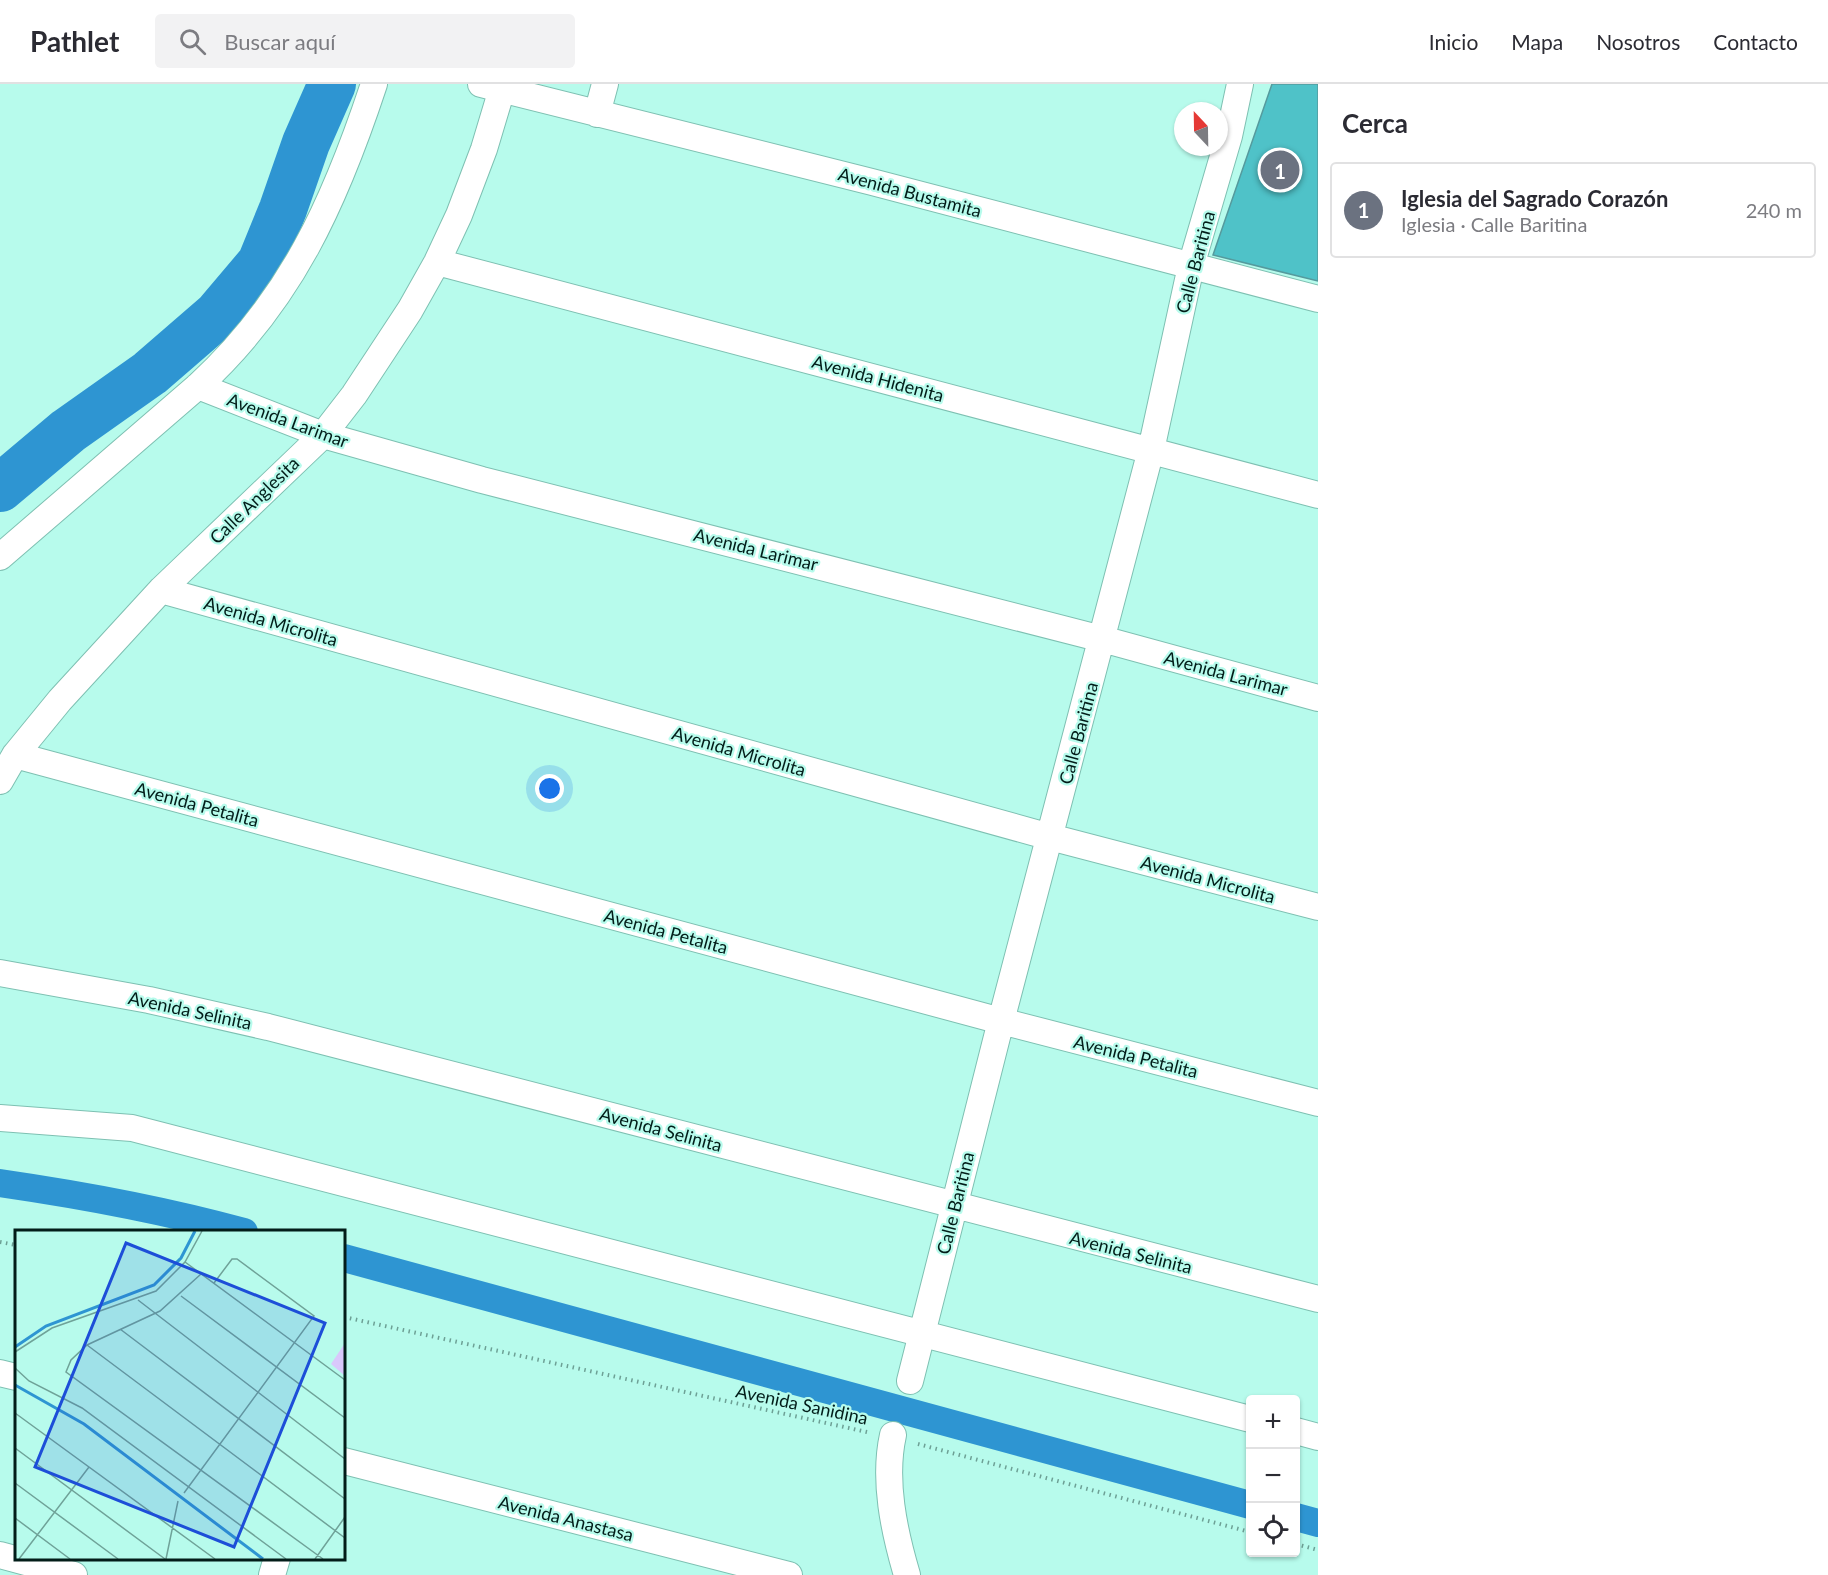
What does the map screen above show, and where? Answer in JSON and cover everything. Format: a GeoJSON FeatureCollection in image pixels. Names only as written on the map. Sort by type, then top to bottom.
{"type":"FeatureCollection","features":[{"type":"Feature","properties":{"kind":"street"},"geometry":{"type":"LineString","coordinates":[[0,557],[228,359],[281,292],[334,193],[374,84]]}},
{"type":"Feature","properties":{"kind":"street"},"geometry":{"type":"LineString","coordinates":[[597,114],[605,84]]}},
{"type":"Feature","properties":{"kind":"street","name":"Calle Baritina"},"geometry":{"type":"LineString","coordinates":[[910,1381],[1001,1021],[1151,450],[1191,266],[1229,136],[1240,84]]}},
{"type":"Feature","properties":{"kind":"street","name":"Avenida Bustamita"},"geometry":{"type":"LineString","coordinates":[[491,86],[872,182],[1318,299]]}},
{"type":"Feature","properties":{"kind":"street","name":"Calle Anglesita"},"geometry":{"type":"LineString","coordinates":[[0,781],[15,755],[60,700],[161,590],[322,435],[382,354],[437,262],[459,215],[484,149],[491,86]]}},
{"type":"Feature","properties":{"kind":"street","name":"Avenida Hidenita"},"geometry":{"type":"LineString","coordinates":[[437,262],[1318,495]]}},
{"type":"Feature","properties":{"kind":"street","name":"Avenida Larimar"},"geometry":{"type":"LineString","coordinates":[[198,386],[322,435],[482,480],[1102,639],[1318,698]]}},
{"type":"Feature","properties":{"kind":"street","name":"Avenida Microlita"},"geometry":{"type":"LineString","coordinates":[[161,590],[1050,837],[1318,907]]}},
{"type":"Feature","properties":{"kind":"street","name":"Avenida Petalita"},"geometry":{"type":"LineString","coordinates":[[15,755],[1001,1021],[1318,1103]]}},
{"type":"Feature","properties":{"kind":"street","name":"Avenida Selinita"},"geometry":{"type":"LineString","coordinates":[[0,973],[148,1000],[268,1027],[1318,1299]]}},
{"type":"Feature","properties":{"kind":"street"},"geometry":{"type":"LineString","coordinates":[[0,1118],[132,1128],[1246,1418]]}},
{"type":"Feature","properties":{"kind":"street"},"geometry":{"type":"LineString","coordinates":[[0,1373],[15,1377]]}},
{"type":"Feature","properties":{"kind":"street"},"geometry":{"type":"LineString","coordinates":[[1300,1432],[1318,1437]]}},
{"type":"Feature","properties":{"kind":"street"},"geometry":{"type":"LineString","coordinates":[[893,1436],[889,1475],[907,1575]]}},
{"type":"Feature","properties":{"kind":"street","name":"Avenida Anastasa"},"geometry":{"type":"LineString","coordinates":[[345,1461],[789,1575]]}},
{"type":"Feature","properties":{"kind":"street"},"geometry":{"type":"LineString","coordinates":[[0,1555],[15,1559]]}},
{"type":"Feature","properties":{"kind":"street"},"geometry":{"type":"LineString","coordinates":[[18,1560],[74,1575]]}},
{"type":"Feature","properties":{"kind":"street"},"geometry":{"type":"LineString","coordinates":[[272,1575],[276,1560]]}},
{"type":"Feature","properties":{"kind":"path"},"geometry":{"type":"LineString","coordinates":[[0,1242],[15,1245]]}},
{"type":"Feature","properties":{"kind":"path","name":"Avenida Sanidina"},"geometry":{"type":"LineString","coordinates":[[345,1317],[893,1436],[1246,1531]]}},
{"type":"Feature","properties":{"kind":"path"},"geometry":{"type":"LineString","coordinates":[[1300,1545],[1318,1550]]}},
{"type":"Feature","properties":{"kind":"building"},"geometry":{"type":"Polygon","coordinates":[[[1272,84],[1318,84],[1318,281],[1213,255],[1272,84]]]}},
{"type":"Feature","properties":{"kind":"waterway"},"geometry":{"type":"LineString","coordinates":[[0,488],[68,431],[150,373],[217,315],[261,263],[306,143],[332,84]]}},
{"type":"Feature","properties":{"kind":"waterway"},"geometry":{"type":"LineString","coordinates":[[0,1183],[123,1204],[236,1230]]}},
{"type":"Feature","properties":{"kind":"waterway"},"geometry":{"type":"LineString","coordinates":[[345,1258],[1246,1504]]}},
{"type":"Feature","properties":{"kind":"waterway"},"geometry":{"type":"LineString","coordinates":[[1300,1518],[1318,1523]]}},
{"type":"Feature","properties":{"kind":"place","name":"Iglesia del Sagrado Corazón"},"geometry":{"type":"Point","coordinates":[1280,170]}}]}
